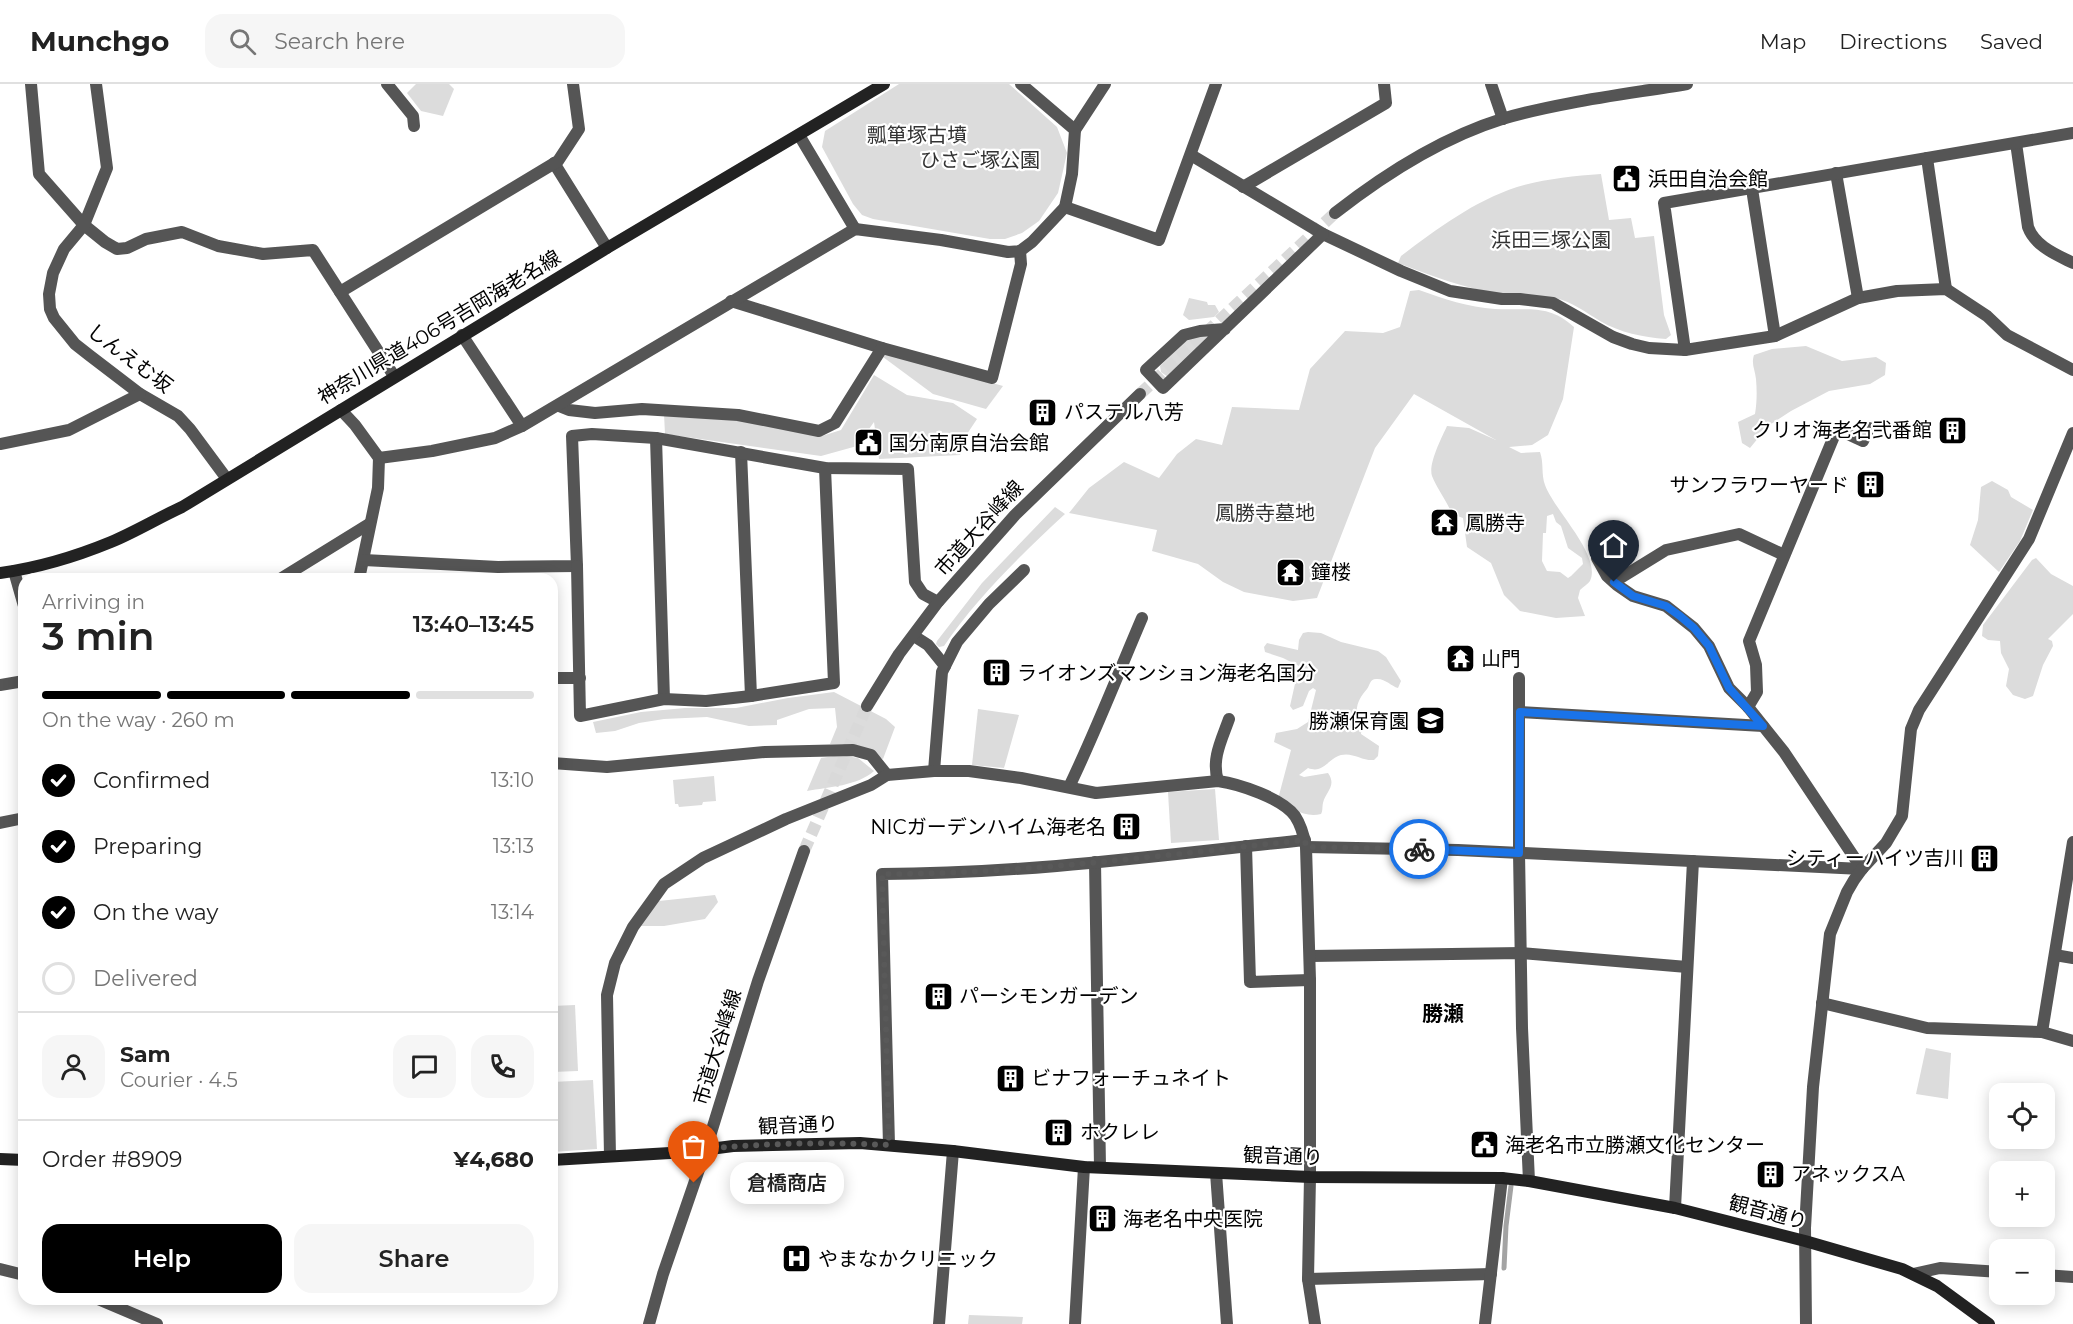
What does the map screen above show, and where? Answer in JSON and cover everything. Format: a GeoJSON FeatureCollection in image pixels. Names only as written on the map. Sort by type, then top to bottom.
{"type":"FeatureCollection","features":[{"type":"Feature","properties":{"kind":"main road","name":"神奈川県道406号吉岡海老名線"},"geometry":{"type":"LineString","coordinates":[[0,573],[64,558],[111,542],[182,507],[462,335],[884,84]]}},
{"type":"Feature","properties":{"kind":"main road","name":"観音通り"},"geometry":{"type":"LineString","coordinates":[[558,1160],[733,1146],[829,1143],[889,1145],[1084,1167],[1310,1177],[1502,1178],[1529,1181],[1675,1208],[1805,1241],[1913,1274],[1937,1286],[1989,1324]]}},
{"type":"Feature","properties":{"kind":"main road"},"geometry":{"type":"LineString","coordinates":[[0,1159],[18,1160]]}},
{"type":"Feature","properties":{"kind":"street"},"geometry":{"type":"LineString","coordinates":[[32,84],[39,174],[84,225],[105,242],[117,249],[127,248],[146,239],[182,232],[218,246],[263,254],[313,249],[394,376]]}},
{"type":"Feature","properties":{"kind":"street","name":"しんえむ坂"},"geometry":{"type":"LineString","coordinates":[[96,84],[106,168],[84,225],[64,249],[53,273],[49,294],[50,309],[54,318],[75,344],[140,394],[178,416],[227,479]]}},
{"type":"Feature","properties":{"kind":"street"},"geometry":{"type":"LineString","coordinates":[[340,292],[554,163],[579,129],[573,84]]}},
{"type":"Feature","properties":{"kind":"street"},"geometry":{"type":"LineString","coordinates":[[1021,84],[1074,130]]}},
{"type":"Feature","properties":{"kind":"street"},"geometry":{"type":"LineString","coordinates":[[379,458],[432,451],[495,438],[522,426],[855,229],[941,240],[1008,252],[1020,251],[1032,242],[1065,207],[1072,174],[1074,130],[1105,84]]}},
{"type":"Feature","properties":{"kind":"street"},"geometry":{"type":"LineString","coordinates":[[1065,207],[1159,240],[1216,84]]}},
{"type":"Feature","properties":{"kind":"street"},"geometry":{"type":"LineString","coordinates":[[1243,187],[1386,103],[1384,84]]}},
{"type":"Feature","properties":{"kind":"street"},"geometry":{"type":"LineString","coordinates":[[1491,84],[1503,119]]}},
{"type":"Feature","properties":{"kind":"street"},"geometry":{"type":"LineString","coordinates":[[1335,213],[1369,186],[1440,144],[1503,119],[1556,107],[1687,84]]}},
{"type":"Feature","properties":{"kind":"street"},"geometry":{"type":"LineString","coordinates":[[394,86],[413,116],[414,126]]}},
{"type":"Feature","properties":{"kind":"street"},"geometry":{"type":"LineString","coordinates":[[1685,350],[1664,203],[2073,133]]}},
{"type":"Feature","properties":{"kind":"street"},"geometry":{"type":"LineString","coordinates":[[800,135],[855,229]]}},
{"type":"Feature","properties":{"kind":"street"},"geometry":{"type":"LineString","coordinates":[[2016,142],[2028,227],[2032,238],[2048,250],[2073,263]]}},
{"type":"Feature","properties":{"kind":"street"},"geometry":{"type":"LineString","coordinates":[[1191,155],[1323,234],[1401,271],[1450,291],[1502,299],[1553,303],[1613,337],[1632,344],[1649,348],[1685,350],[1775,336],[1858,298],[1897,291],[1946,289],[1987,316],[2007,335],[2073,370]]}},
{"type":"Feature","properties":{"kind":"street"},"geometry":{"type":"LineString","coordinates":[[1927,158],[1946,289]]}},
{"type":"Feature","properties":{"kind":"street"},"geometry":{"type":"LineString","coordinates":[[554,163],[607,248]]}},
{"type":"Feature","properties":{"kind":"street"},"geometry":{"type":"LineString","coordinates":[[1836,173],[1858,298]]}},
{"type":"Feature","properties":{"kind":"street"},"geometry":{"type":"LineString","coordinates":[[1752,189],[1775,336]]}},
{"type":"Feature","properties":{"kind":"street"},"geometry":{"type":"LineString","coordinates":[[1225,329],[1184,335],[1146,370],[1163,388],[1225,329],[1323,234]]}},
{"type":"Feature","properties":{"kind":"street"},"geometry":{"type":"LineString","coordinates":[[731,301],[882,348],[992,378],[1021,264],[1020,251]]}},
{"type":"Feature","properties":{"kind":"street"},"geometry":{"type":"LineString","coordinates":[[462,335],[522,426]]}},
{"type":"Feature","properties":{"kind":"street"},"geometry":{"type":"LineString","coordinates":[[559,406],[569,410],[595,413],[642,409],[738,415],[819,431],[835,423],[882,348]]}},
{"type":"Feature","properties":{"kind":"street"},"geometry":{"type":"LineString","coordinates":[[0,444],[69,430],[140,394]]}},
{"type":"Feature","properties":{"kind":"street","name":"市道大谷峰線"},"geometry":{"type":"LineString","coordinates":[[867,706],[899,654],[938,602],[1015,515],[1140,394]]}},
{"type":"Feature","properties":{"kind":"street"},"geometry":{"type":"LineString","coordinates":[[341,410],[379,458],[378,488],[361,573]]}},
{"type":"Feature","properties":{"kind":"street"},"geometry":{"type":"LineString","coordinates":[[1748,707],[1757,692],[1756,665],[1749,641],[1837,429],[1863,441],[1869,428]]}},
{"type":"Feature","properties":{"kind":"street"},"geometry":{"type":"LineString","coordinates":[[1806,1324],[1805,1241],[1813,1088],[1830,934],[1847,892],[1862,869],[1886,843],[1902,816],[1911,729],[1919,710],[2029,539],[2073,433]]}},
{"type":"Feature","properties":{"kind":"street"},"geometry":{"type":"LineString","coordinates":[[825,468],[834,683],[751,696],[706,700],[664,699],[580,716],[572,436],[592,434],[656,438],[825,468],[908,470],[915,582],[923,594],[938,602]]}},
{"type":"Feature","properties":{"kind":"street"},"geometry":{"type":"LineString","coordinates":[[656,438],[664,699]]}},
{"type":"Feature","properties":{"kind":"street"},"geometry":{"type":"LineString","coordinates":[[741,452],[751,696]]}},
{"type":"Feature","properties":{"kind":"street"},"geometry":{"type":"LineString","coordinates":[[290,573],[369,524]]}},
{"type":"Feature","properties":{"kind":"street"},"geometry":{"type":"LineString","coordinates":[[1614,582],[1666,550],[1739,534],[1784,555]]}},
{"type":"Feature","properties":{"kind":"street"},"geometry":{"type":"LineString","coordinates":[[1597,558],[1607,576],[1633,596],[1666,606],[1694,628],[1709,646],[1729,688],[1748,707],[1784,752],[1862,869]]}},
{"type":"Feature","properties":{"kind":"street"},"geometry":{"type":"LineString","coordinates":[[364,560],[498,573],[577,566]]}},
{"type":"Feature","properties":{"kind":"street"},"geometry":{"type":"LineString","coordinates":[[934,771],[942,672],[962,635],[989,604],[1024,570]]}},
{"type":"Feature","properties":{"kind":"street"},"geometry":{"type":"LineString","coordinates":[[14,571],[18,585]]}},
{"type":"Feature","properties":{"kind":"street"},"geometry":{"type":"LineString","coordinates":[[1070,787],[1096,732],[1142,618]]}},
{"type":"Feature","properties":{"kind":"street"},"geometry":{"type":"LineString","coordinates":[[914,636],[928,645],[945,666]]}},
{"type":"Feature","properties":{"kind":"street"},"geometry":{"type":"LineString","coordinates":[[558,678],[580,678]]}},
{"type":"Feature","properties":{"kind":"street"},"geometry":{"type":"LineString","coordinates":[[1519,678],[1522,1028],[1529,1181]]}},
{"type":"Feature","properties":{"kind":"street"},"geometry":{"type":"LineString","coordinates":[[0,685],[18,682]]}},
{"type":"Feature","properties":{"kind":"street"},"geometry":{"type":"LineString","coordinates":[[1520,712],[1763,726]]}},
{"type":"Feature","properties":{"kind":"street"},"geometry":{"type":"LineString","coordinates":[[1218,781],[1215,759],[1229,719]]}},
{"type":"Feature","properties":{"kind":"street"},"geometry":{"type":"LineString","coordinates":[[558,763],[607,767],[765,752],[853,750],[871,755],[887,774]]}},
{"type":"Feature","properties":{"kind":"street"},"geometry":{"type":"LineString","coordinates":[[610,1156],[607,994],[609,982],[615,963],[633,927],[652,898],[664,884],[703,858],[786,819],[871,785],[887,774],[969,771],[1095,793],[1218,781],[1234,783],[1282,805],[1294,815],[1306,844],[1310,956],[1308,1279],[1315,1324]]}},
{"type":"Feature","properties":{"kind":"street"},"geometry":{"type":"LineString","coordinates":[[0,823],[18,819]]}},
{"type":"Feature","properties":{"kind":"street"},"geometry":{"type":"LineString","coordinates":[[2042,1032],[2070,882],[2073,842]]}},
{"type":"Feature","properties":{"kind":"street"},"geometry":{"type":"LineString","coordinates":[[889,1145],[882,874],[949,874],[1246,846],[1306,844],[1862,869]]}},
{"type":"Feature","properties":{"kind":"street"},"geometry":{"type":"LineString","coordinates":[[1246,846],[1251,982],[1310,980]]}},
{"type":"Feature","properties":{"kind":"street","name":"市道大谷峰線"},"geometry":{"type":"LineString","coordinates":[[649,1324],[663,1274],[706,1149],[758,981],[804,851]]}},
{"type":"Feature","properties":{"kind":"street"},"geometry":{"type":"LineString","coordinates":[[1675,1208],[1693,861]]}},
{"type":"Feature","properties":{"kind":"street"},"geometry":{"type":"LineString","coordinates":[[1095,862],[1100,1167]]}},
{"type":"Feature","properties":{"kind":"street"},"geometry":{"type":"LineString","coordinates":[[1310,956],[1522,952],[1687,967]]}},
{"type":"Feature","properties":{"kind":"street"},"geometry":{"type":"LineString","coordinates":[[2055,955],[2073,958]]}},
{"type":"Feature","properties":{"kind":"street"},"geometry":{"type":"LineString","coordinates":[[1822,1003],[1927,1028],[2042,1032],[2073,1041]]}},
{"type":"Feature","properties":{"kind":"street"},"geometry":{"type":"LineString","coordinates":[[939,1324],[952,1151]]}},
{"type":"Feature","properties":{"kind":"street"},"geometry":{"type":"LineString","coordinates":[[1075,1324],[1084,1167]]}},
{"type":"Feature","properties":{"kind":"street"},"geometry":{"type":"LineString","coordinates":[[1216,1173],[1227,1324]]}},
{"type":"Feature","properties":{"kind":"street"},"geometry":{"type":"LineString","coordinates":[[1485,1324],[1502,1178]]}},
{"type":"Feature","properties":{"kind":"street"},"geometry":{"type":"LineString","coordinates":[[1913,1274],[1940,1268],[1989,1271]]}},
{"type":"Feature","properties":{"kind":"street"},"geometry":{"type":"LineString","coordinates":[[0,1269],[18,1274]]}},
{"type":"Feature","properties":{"kind":"street"},"geometry":{"type":"LineString","coordinates":[[1308,1279],[1491,1274]]}},
{"type":"Feature","properties":{"kind":"street"},"geometry":{"type":"LineString","coordinates":[[2055,1276],[2073,1277]]}},
{"type":"Feature","properties":{"kind":"street"},"geometry":{"type":"LineString","coordinates":[[112,1305],[157,1324]]}},
{"type":"Feature","properties":{"kind":"green space"},"geometry":{"type":"Polygon","coordinates":[[[416,84],[449,84],[454,89],[443,116],[421,111],[407,93],[416,84]]]}},
{"type":"Feature","properties":{"kind":"green space","name":"ひさご塚公園"},"geometry":{"type":"Polygon","coordinates":[[[899,84],[1009,84],[1057,127],[1067,153],[1058,193],[1039,221],[1022,233],[1005,239],[990,239],[873,219],[862,215],[853,204],[822,147],[825,131],[899,84]]]}},
{"type":"Feature","properties":{"kind":"green space","name":"浜田三塚公園"},"geometry":{"type":"Polygon","coordinates":[[[1601,174],[1609,220],[1631,218],[1635,238],[1654,236],[1664,315],[1671,335],[1666,339],[1640,336],[1616,329],[1573,305],[1555,298],[1507,295],[1487,291],[1448,281],[1398,263],[1401,256],[1442,226],[1501,193],[1538,182],[1601,174]]]}},
{"type":"Feature","properties":{"kind":"green space","name":"鳳勝寺墓地"},"geometry":{"type":"Polygon","coordinates":[[[1419,290],[1456,302],[1485,308],[1546,311],[1564,319],[1574,327],[1563,399],[1548,435],[1532,445],[1509,447],[1521,453],[1540,452],[1545,485],[1589,559],[1592,571],[1590,581],[1580,590],[1578,598],[1585,616],[1556,618],[1520,611],[1504,595],[1491,563],[1467,547],[1463,518],[1452,514],[1432,476],[1432,465],[1447,426],[1469,428],[1496,440],[1414,394],[1375,448],[1317,598],[1293,601],[1244,592],[1223,582],[1198,564],[1152,551],[1157,530],[1069,513],[1089,488],[1124,462],[1159,478],[1177,454],[1196,439],[1222,445],[1232,407],[1299,410],[1310,369],[1345,331],[1383,333],[1400,327],[1410,291],[1419,290]],[[1553,514],[1547,516],[1546,533],[1543,533],[1542,561],[1547,571],[1560,572],[1568,578],[1583,564],[1582,558],[1568,548],[1561,526],[1556,522],[1553,514]]]}},
{"type":"Feature","properties":{"kind":"green space"},"geometry":{"type":"Polygon","coordinates":[[[1189,298],[1207,302],[1208,305],[1215,305],[1219,312],[1214,317],[1189,320],[1183,315],[1189,298]]]}},
{"type":"Feature","properties":{"kind":"green space"},"geometry":{"type":"Polygon","coordinates":[[[1210,336],[1168,377],[1161,372],[1160,366],[1187,339],[1210,336]]]}},
{"type":"Feature","properties":{"kind":"green space"},"geometry":{"type":"Polygon","coordinates":[[[1806,346],[1842,361],[1876,357],[1886,363],[1885,375],[1870,384],[1829,391],[1791,411],[1768,426],[1750,448],[1742,443],[1738,422],[1755,414],[1757,392],[1754,355],[1772,349],[1806,346]]]}},
{"type":"Feature","properties":{"kind":"green space"},"geometry":{"type":"Polygon","coordinates":[[[884,352],[1003,386],[986,409],[933,394],[883,357],[884,352]]]}},
{"type":"Feature","properties":{"kind":"green space"},"geometry":{"type":"Polygon","coordinates":[[[874,375],[907,395],[953,403],[977,419],[965,437],[960,455],[879,459],[874,422],[857,446],[821,456],[665,434],[664,414],[743,421],[822,436],[841,430],[874,375]]]}},
{"type":"Feature","properties":{"kind":"green space"},"geometry":{"type":"Polygon","coordinates":[[[1992,481],[2008,490],[2011,497],[2033,510],[2020,541],[1999,572],[1970,545],[1978,520],[1981,487],[1992,481]]]}},
{"type":"Feature","properties":{"kind":"green space"},"geometry":{"type":"Polygon","coordinates":[[[1055,507],[1065,514],[1001,577],[971,610],[944,646],[939,647],[936,644],[937,641],[982,583],[1055,507]]]}},
{"type":"Feature","properties":{"kind":"green space"},"geometry":{"type":"Polygon","coordinates":[[[2036,558],[2051,574],[2073,586],[2073,614],[2048,639],[2052,641],[2053,646],[2043,665],[2033,696],[2025,699],[2013,695],[2006,686],[2009,669],[2001,653],[2000,641],[1988,640],[1982,636],[1983,625],[2032,560],[2036,558]]]}},
{"type":"Feature","properties":{"kind":"green space"},"geometry":{"type":"Polygon","coordinates":[[[1303,633],[1321,633],[1341,642],[1378,651],[1386,657],[1401,681],[1398,688],[1382,680],[1372,680],[1359,701],[1357,715],[1362,724],[1361,734],[1379,746],[1378,756],[1374,760],[1341,755],[1322,768],[1308,768],[1299,775],[1304,777],[1328,773],[1330,778],[1331,785],[1323,803],[1322,813],[1315,815],[1298,811],[1278,799],[1291,750],[1274,742],[1276,733],[1297,729],[1308,722],[1316,690],[1313,688],[1309,691],[1303,706],[1293,710],[1290,706],[1299,666],[1265,652],[1264,647],[1267,643],[1298,650],[1299,640],[1303,633]]]}},
{"type":"Feature","properties":{"kind":"green space"},"geometry":{"type":"Polygon","coordinates":[[[834,692],[886,719],[895,727],[883,759],[842,744],[830,744],[837,727],[835,708],[809,709],[777,720],[777,725],[749,726],[707,717],[664,719],[639,723],[615,731],[596,733],[593,722],[641,712],[685,708],[736,708],[834,692]]]}},
{"type":"Feature","properties":{"kind":"green space"},"geometry":{"type":"Polygon","coordinates":[[[978,709],[1019,715],[1004,768],[972,765],[978,709]]]}},
{"type":"Feature","properties":{"kind":"green space"},"geometry":{"type":"Polygon","coordinates":[[[841,755],[858,758],[874,771],[851,783],[807,791],[821,758],[841,755]]]}},
{"type":"Feature","properties":{"kind":"green space"},"geometry":{"type":"Polygon","coordinates":[[[714,776],[716,801],[679,807],[675,804],[673,780],[714,776]]]}},
{"type":"Feature","properties":{"kind":"green space"},"geometry":{"type":"Polygon","coordinates":[[[1215,789],[1219,840],[1171,843],[1168,792],[1215,789]]]}},
{"type":"Feature","properties":{"kind":"green space"},"geometry":{"type":"Polygon","coordinates":[[[715,895],[718,902],[705,919],[664,926],[639,926],[659,901],[715,895]]]}},
{"type":"Feature","properties":{"kind":"green space"},"geometry":{"type":"Polygon","coordinates":[[[575,1005],[578,1071],[558,1072],[558,1006],[575,1005]]]}},
{"type":"Feature","properties":{"kind":"green space"},"geometry":{"type":"Polygon","coordinates":[[[1926,1048],[1951,1053],[1948,1099],[1916,1094],[1926,1048]]]}},
{"type":"Feature","properties":{"kind":"green space"},"geometry":{"type":"Polygon","coordinates":[[[593,1080],[597,1149],[558,1152],[558,1082],[593,1080]]]}},
{"type":"Feature","properties":{"kind":"green space"},"geometry":{"type":"Polygon","coordinates":[[[969,1315],[1023,1317],[1022,1324],[968,1324],[969,1315]]]}},
{"type":"Feature","properties":{"kind":"waterway"},"geometry":{"type":"LineString","coordinates":[[1504,1268],[1511,1186]]}},
{"type":"Feature","properties":{"kind":"tunnel"},"geometry":{"type":"LineString","coordinates":[[1140,394],[1335,213]]}},
{"type":"Feature","properties":{"kind":"tunnel"},"geometry":{"type":"LineString","coordinates":[[804,851],[867,706]]}},
{"type":"Feature","properties":{"kind":"way so far"},"geometry":{"type":"LineString","coordinates":[[694,1183],[706,1149],[829,1143],[889,1145],[882,874],[949,874],[1095,862],[1305,840],[1306,847],[1419,849]]}},
{"type":"Feature","properties":{"kind":"place","name":"浜田自治会館"},"geometry":{"type":"Point","coordinates":[1627,179]}},
{"type":"Feature","properties":{"kind":"place","name":"パステル八芳"},"geometry":{"type":"Point","coordinates":[1043,412]}},
{"type":"Feature","properties":{"kind":"place","name":"クリオ海老名弐番館"},"geometry":{"type":"Point","coordinates":[1953,430]}},
{"type":"Feature","properties":{"kind":"place","name":"国分南原自治会館"},"geometry":{"type":"Point","coordinates":[868,443]}},
{"type":"Feature","properties":{"kind":"place","name":"サンフラワーヤード"},"geometry":{"type":"Point","coordinates":[1870,485]}},
{"type":"Feature","properties":{"kind":"place","name":"鳳勝寺"},"geometry":{"type":"Point","coordinates":[1444,523]}},
{"type":"Feature","properties":{"kind":"place","name":"鐘楼"},"geometry":{"type":"Point","coordinates":[1290,572]}},
{"type":"Feature","properties":{"kind":"place","name":"山門"},"geometry":{"type":"Point","coordinates":[1460,659]}},
{"type":"Feature","properties":{"kind":"place","name":"ライオンズマンション海老名国分"},"geometry":{"type":"Point","coordinates":[996,673]}},
{"type":"Feature","properties":{"kind":"place","name":"勝瀬保育園"},"geometry":{"type":"Point","coordinates":[1430,721]}},
{"type":"Feature","properties":{"kind":"place","name":"NICガーデンハイム海老名"},"geometry":{"type":"Point","coordinates":[1127,827]}},
{"type":"Feature","properties":{"kind":"place","name":"シティーハイツ吉川"},"geometry":{"type":"Point","coordinates":[1985,858]}},
{"type":"Feature","properties":{"kind":"place","name":"パーシモンガーデン"},"geometry":{"type":"Point","coordinates":[938,996]}},
{"type":"Feature","properties":{"kind":"place","name":"ビナフォーチュネイト"},"geometry":{"type":"Point","coordinates":[1010,1078]}},
{"type":"Feature","properties":{"kind":"place","name":"ホクレレ"},"geometry":{"type":"Point","coordinates":[1059,1132]}},
{"type":"Feature","properties":{"kind":"place","name":"海老名市立勝瀬文化センター"},"geometry":{"type":"Point","coordinates":[1484,1145]}},
{"type":"Feature","properties":{"kind":"place","name":"アネックスA"},"geometry":{"type":"Point","coordinates":[1770,1174]}},
{"type":"Feature","properties":{"kind":"place","name":"倉橋商店"},"geometry":{"type":"Point","coordinates":[694,1183]}},
{"type":"Feature","properties":{"kind":"place","name":"海老名中央医院"},"geometry":{"type":"Point","coordinates":[1102,1219]}},
{"type":"Feature","properties":{"kind":"place","name":"やまなかクリニック"},"geometry":{"type":"Point","coordinates":[797,1259]}},
{"type":"Feature","properties":{"kind":"district","name":"勝瀬"},"geometry":{"type":"Point","coordinates":[1443,1013]}},
{"type":"Feature","properties":{"kind":"route"},"geometry":{"type":"LineString","coordinates":[[1419,849],[1519,853],[1520,712],[1763,726],[1729,688],[1709,646],[1694,628],[1666,606],[1633,596],[1614,582]]}},
{"type":"Feature","properties":{"kind":"park label","name":"瓢箪塚古墳"},"geometry":{"type":"Point","coordinates":[917,135]}}]}
